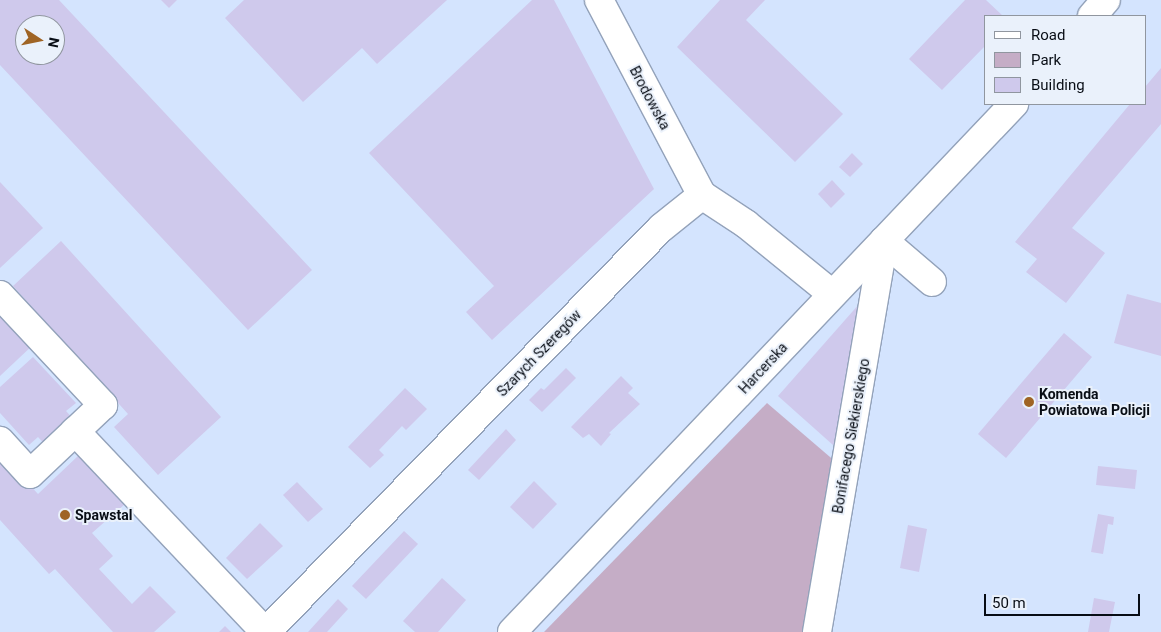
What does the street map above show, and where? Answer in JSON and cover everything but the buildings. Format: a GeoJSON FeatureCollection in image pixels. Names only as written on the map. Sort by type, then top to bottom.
{"type":"FeatureCollection","features":[{"type":"Feature","properties":{"kind":"street","name":"Brodowska"},"geometry":{"type":"LineString","coordinates":[[599,0],[702,195]]}},
{"type":"Feature","properties":{"kind":"street"},"geometry":{"type":"LineString","coordinates":[[1093,15],[1106,0]]}},
{"type":"Feature","properties":{"kind":"street","name":"Harcerska"},"geometry":{"type":"LineString","coordinates":[[512,632],[1013,105]]}},
{"type":"Feature","properties":{"kind":"street"},"geometry":{"type":"LineString","coordinates":[[702,195],[746,224],[832,294]]}},
{"type":"Feature","properties":{"kind":"street","name":"Szarych Szeregów"},"geometry":{"type":"LineString","coordinates":[[266,632],[661,228],[702,195]]}},
{"type":"Feature","properties":{"kind":"street"},"geometry":{"type":"LineString","coordinates":[[884,241],[932,282]]}},
{"type":"Feature","properties":{"kind":"street","name":"Bonifacego Siekierskiego"},"geometry":{"type":"LineString","coordinates":[[817,632],[884,241]]}},
{"type":"Feature","properties":{"kind":"street"},"geometry":{"type":"LineString","coordinates":[[0,295],[103,405],[30,474],[0,442]]}},
{"type":"Feature","properties":{"kind":"street"},"geometry":{"type":"LineString","coordinates":[[75,431],[266,632]]}},
{"type":"Feature","properties":{"kind":"green space"},"geometry":{"type":"Polygon","coordinates":[[[767,403],[837,463],[803,632],[544,632],[767,403]]]}},
{"type":"Feature","properties":{"kind":"place","name":"Komenda Powiatowa Policji"},"geometry":{"type":"Point","coordinates":[1029,402]}},
{"type":"Feature","properties":{"kind":"place","name":"Spawstal"},"geometry":{"type":"Point","coordinates":[65,515]}}]}
